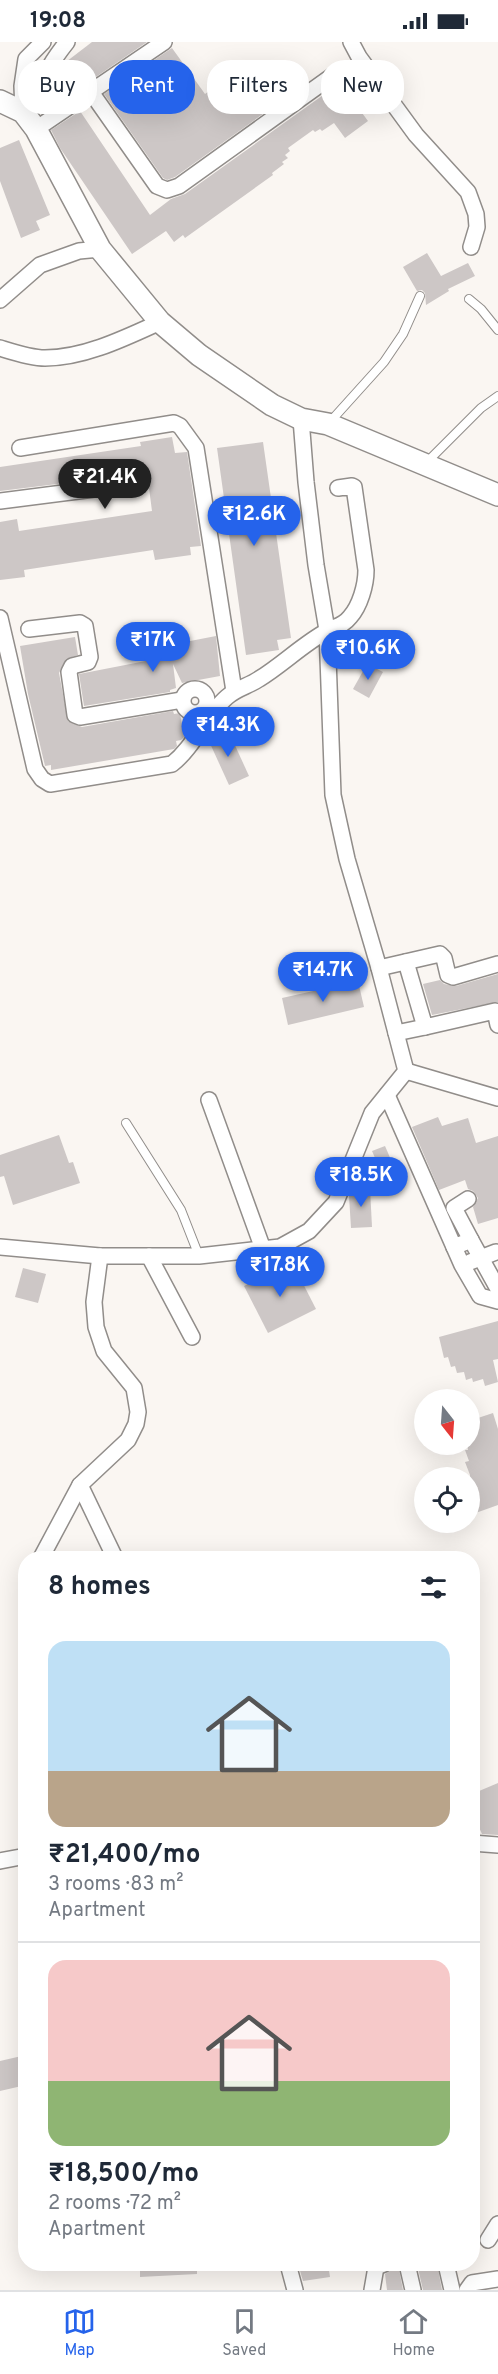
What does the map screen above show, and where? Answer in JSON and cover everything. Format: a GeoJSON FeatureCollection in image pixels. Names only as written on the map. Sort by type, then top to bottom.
{"type":"FeatureCollection","features":[{"type":"Feature","properties":{"kind":"street"},"geometry":{"type":"LineString","coordinates":[[26,60],[43,42]]}},
{"type":"Feature","properties":{"kind":"street"},"geometry":{"type":"LineString","coordinates":[[53,60],[67,42]]}},
{"type":"Feature","properties":{"kind":"street"},"geometry":{"type":"LineString","coordinates":[[97,88],[164,42]]}},
{"type":"Feature","properties":{"kind":"street"},"geometry":{"type":"LineString","coordinates":[[351,42],[359,57],[416,135],[468,192],[476,214],[477,227],[471,247]]}},
{"type":"Feature","properties":{"kind":"street"},"geometry":{"type":"LineString","coordinates":[[97,101],[157,186],[167,190],[179,186],[321,84]]}},
{"type":"Feature","properties":{"kind":"street"},"geometry":{"type":"LineString","coordinates":[[0,101],[18,110]]}},
{"type":"Feature","properties":{"kind":"street"},"geometry":{"type":"LineString","coordinates":[[25,114],[36,129],[100,249],[160,322],[199,355],[272,405],[302,418],[328,424],[498,495]]}},
{"type":"Feature","properties":{"kind":"street"},"geometry":{"type":"LineString","coordinates":[[36,129],[56,114]]}},
{"type":"Feature","properties":{"kind":"street"},"geometry":{"type":"LineString","coordinates":[[0,300],[40,265],[79,251],[100,249]]}},
{"type":"Feature","properties":{"kind":"street"},"geometry":{"type":"LineString","coordinates":[[0,348],[44,358],[73,354],[104,345],[160,322]]}},
{"type":"Feature","properties":{"kind":"street"},"geometry":{"type":"LineString","coordinates":[[302,418],[306,482],[327,630],[333,795],[347,859],[406,1071]]}},
{"type":"Feature","properties":{"kind":"street"},"geometry":{"type":"LineString","coordinates":[[0,618],[35,769],[42,779],[50,784],[172,764],[184,754],[229,695],[196,448],[180,426],[174,423],[20,448]]}},
{"type":"Feature","properties":{"kind":"street"},"geometry":{"type":"LineString","coordinates":[[0,501],[141,483]]}},
{"type":"Feature","properties":{"kind":"street"},"geometry":{"type":"LineString","coordinates":[[29,629],[80,624],[85,626],[90,657],[88,662],[72,666],[69,672],[75,714],[80,717],[182,700],[184,707],[195,713],[206,707],[207,701],[229,695],[257,681],[327,630],[342,626],[352,615],[366,583],[354,487],[338,488]]}},
{"type":"Feature","properties":{"kind":"street"},"geometry":{"type":"LineString","coordinates":[[379,968],[440,954],[444,958],[448,975],[453,976],[498,964]]}},
{"type":"Feature","properties":{"kind":"street"},"geometry":{"type":"LineString","coordinates":[[406,962],[424,1027]]}},
{"type":"Feature","properties":{"kind":"street"},"geometry":{"type":"LineString","coordinates":[[396,1034],[496,1015]]}},
{"type":"Feature","properties":{"kind":"street"},"geometry":{"type":"LineString","coordinates":[[406,1071],[467,1095],[498,1098]]}},
{"type":"Feature","properties":{"kind":"street"},"geometry":{"type":"LineString","coordinates":[[0,1247],[100,1256],[200,1256],[280,1247],[309,1231],[336,1202],[372,1113],[406,1071]]}},
{"type":"Feature","properties":{"kind":"street"},"geometry":{"type":"LineString","coordinates":[[387,1095],[462,1265],[480,1296],[498,1301]]}},
{"type":"Feature","properties":{"kind":"street"},"geometry":{"type":"LineString","coordinates":[[209,1100],[263,1249]]}},
{"type":"Feature","properties":{"kind":"street"},"geometry":{"type":"LineString","coordinates":[[468,1199],[454,1208],[498,1289]]}},
{"type":"Feature","properties":{"kind":"street"},"geometry":{"type":"LineString","coordinates":[[454,1247],[471,1240]]}},
{"type":"Feature","properties":{"kind":"street"},"geometry":{"type":"LineString","coordinates":[[462,1265],[496,1252]]}},
{"type":"Feature","properties":{"kind":"street"},"geometry":{"type":"LineString","coordinates":[[45,1551],[80,1485],[128,1440],[136,1424],[138,1412],[134,1388],[104,1351],[96,1327],[94,1302],[100,1256]]}},
{"type":"Feature","properties":{"kind":"street"},"geometry":{"type":"LineString","coordinates":[[149,1256],[192,1337]]}},
{"type":"Feature","properties":{"kind":"street"},"geometry":{"type":"LineString","coordinates":[[472,1282],[489,1275]]}},
{"type":"Feature","properties":{"kind":"street"},"geometry":{"type":"LineString","coordinates":[[80,1485],[112,1551]]}},
{"type":"Feature","properties":{"kind":"street"},"geometry":{"type":"LineString","coordinates":[[480,1844],[498,1845]]}},
{"type":"Feature","properties":{"kind":"street"},"geometry":{"type":"LineString","coordinates":[[0,1861],[18,1858]]}},
{"type":"Feature","properties":{"kind":"street"},"geometry":{"type":"LineString","coordinates":[[488,2240],[498,2224]]}},
{"type":"Feature","properties":{"kind":"street"},"geometry":{"type":"LineString","coordinates":[[290,2271],[295,2290]]}},
{"type":"Feature","properties":{"kind":"street"},"geometry":{"type":"LineString","coordinates":[[372,2290],[375,2271]]}},
{"type":"Feature","properties":{"kind":"street"},"geometry":{"type":"LineString","coordinates":[[408,2271],[413,2290]]}},
{"type":"Feature","properties":{"kind":"street"},"geometry":{"type":"LineString","coordinates":[[448,2271],[452,2290]]}},
{"type":"Feature","properties":{"kind":"street"},"geometry":{"type":"LineString","coordinates":[[467,2290],[472,2283],[498,2279]]}},
{"type":"Feature","properties":{"kind":"lane"},"geometry":{"type":"LineString","coordinates":[[328,424],[384,362],[403,334],[420,296]]}},
{"type":"Feature","properties":{"kind":"lane"},"geometry":{"type":"LineString","coordinates":[[469,299],[481,309],[498,330]]}},
{"type":"Feature","properties":{"kind":"lane"},"geometry":{"type":"LineString","coordinates":[[424,465],[481,408],[498,396]]}},
{"type":"Feature","properties":{"kind":"lane"},"geometry":{"type":"LineString","coordinates":[[126,1123],[181,1209],[200,1256]]}},
{"type":"Feature","properties":{"kind":"building"},"geometry":{"type":"Polygon","coordinates":[[[92,42],[147,42],[121,60],[109,60],[109,68],[97,76],[97,60],[69,60],[92,42]]]}},
{"type":"Feature","properties":{"kind":"building"},"geometry":{"type":"Polygon","coordinates":[[[172,48],[181,60],[154,60],[172,48]]]}},
{"type":"Feature","properties":{"kind":"building"},"geometry":{"type":"Polygon","coordinates":[[[195,80],[205,94],[207,92],[207,114],[263,114],[175,177],[167,180],[163,178],[118,114],[195,114],[195,80]]]}},
{"type":"Feature","properties":{"kind":"building"},"geometry":{"type":"Polygon","coordinates":[[[109,91],[109,101],[104,94],[109,91]]]}},
{"type":"Feature","properties":{"kind":"building"},"geometry":{"type":"Polygon","coordinates":[[[321,97],[321,114],[363,114],[368,121],[345,138],[334,123],[322,131],[313,130],[288,148],[290,151],[285,155],[288,158],[272,173],[273,175],[185,238],[183,235],[174,242],[166,231],[132,254],[60,148],[51,130],[75,114],[82,114],[150,215],[171,199],[185,194],[297,114],[309,114],[309,105],[321,97]]]}},
{"type":"Feature","properties":{"kind":"building"},"geometry":{"type":"Polygon","coordinates":[[[19,140],[50,215],[36,221],[40,230],[21,238],[0,181],[0,148],[19,140]]]}},
{"type":"Feature","properties":{"kind":"building"},"geometry":{"type":"Polygon","coordinates":[[[427,253],[441,276],[468,263],[475,276],[448,289],[449,291],[426,305],[425,293],[422,290],[417,291],[403,267],[427,253]]]}},
{"type":"Feature","properties":{"kind":"building"},"geometry":{"type":"Polygon","coordinates":[[[172,437],[175,453],[187,452],[201,546],[190,547],[191,555],[155,560],[153,550],[24,570],[25,577],[0,580],[0,522],[17,519],[19,531],[152,511],[149,488],[151,482],[147,473],[0,491],[0,467],[141,446],[140,442],[172,437]]]}},
{"type":"Feature","properties":{"kind":"building"},"geometry":{"type":"Polygon","coordinates":[[[263,442],[291,638],[277,640],[279,650],[246,655],[217,448],[263,442]]]}},
{"type":"Feature","properties":{"kind":"building"},"geometry":{"type":"Polygon","coordinates":[[[216,636],[220,676],[182,683],[173,664],[176,688],[170,692],[84,706],[79,674],[156,659],[154,648],[216,636]]]}},
{"type":"Feature","properties":{"kind":"building"},"geometry":{"type":"Polygon","coordinates":[[[75,637],[78,655],[66,659],[59,673],[68,721],[82,727],[173,711],[174,714],[180,713],[184,737],[176,741],[177,746],[174,749],[51,770],[51,765],[45,766],[28,694],[20,646],[75,637]]]}},
{"type":"Feature","properties":{"kind":"building"},"geometry":{"type":"Polygon","coordinates":[[[367,664],[383,672],[369,698],[353,689],[367,664]]]}},
{"type":"Feature","properties":{"kind":"building"},"geometry":{"type":"Polygon","coordinates":[[[228,730],[249,776],[229,785],[208,739],[228,730]]]}},
{"type":"Feature","properties":{"kind":"building"},"geometry":{"type":"Polygon","coordinates":[[[498,974],[498,1002],[432,1015],[423,984],[440,980],[444,984],[456,986],[498,974]]]}},
{"type":"Feature","properties":{"kind":"building"},"geometry":{"type":"Polygon","coordinates":[[[358,981],[364,1007],[288,1025],[282,998],[358,981]]]}},
{"type":"Feature","properties":{"kind":"building"},"geometry":{"type":"Polygon","coordinates":[[[438,1117],[442,1126],[468,1118],[476,1143],[498,1136],[498,1218],[478,1224],[473,1207],[478,1198],[473,1191],[468,1189],[465,1180],[439,1190],[412,1127],[438,1117]]]}},
{"type":"Feature","properties":{"kind":"building"},"geometry":{"type":"Polygon","coordinates":[[[59,1135],[69,1163],[73,1162],[80,1183],[13,1205],[4,1176],[0,1177],[0,1155],[59,1135]]]}},
{"type":"Feature","properties":{"kind":"building"},"geometry":{"type":"Polygon","coordinates":[[[385,1146],[398,1176],[385,1181],[372,1151],[385,1146]]]}},
{"type":"Feature","properties":{"kind":"building"},"geometry":{"type":"Polygon","coordinates":[[[370,1188],[372,1227],[351,1228],[349,1196],[352,1189],[370,1188]]]}},
{"type":"Feature","properties":{"kind":"building"},"geometry":{"type":"Polygon","coordinates":[[[292,1262],[316,1309],[268,1333],[244,1286],[292,1262]]]}},
{"type":"Feature","properties":{"kind":"building"},"geometry":{"type":"Polygon","coordinates":[[[23,1268],[46,1274],[38,1303],[15,1297],[23,1268]]]}},
{"type":"Feature","properties":{"kind":"building"},"geometry":{"type":"Polygon","coordinates":[[[498,1321],[498,1359],[493,1360],[498,1382],[485,1386],[483,1379],[473,1382],[472,1378],[466,1380],[464,1372],[457,1373],[455,1366],[451,1367],[448,1357],[444,1358],[439,1337],[498,1321]]]}},
{"type":"Feature","properties":{"kind":"building"},"geometry":{"type":"Polygon","coordinates":[[[493,1413],[498,1429],[498,1505],[480,1511],[480,1467],[467,1467],[465,1462],[469,1461],[467,1455],[480,1455],[480,1417],[493,1413]]]}},
{"type":"Feature","properties":{"kind":"building"},"geometry":{"type":"Polygon","coordinates":[[[498,1783],[498,1835],[482,1834],[480,1830],[480,1791],[498,1783]]]}},
{"type":"Feature","properties":{"kind":"building"},"geometry":{"type":"Polygon","coordinates":[[[18,2057],[18,2087],[0,2091],[0,2061],[18,2057]]]}},
{"type":"Feature","properties":{"kind":"building"},"geometry":{"type":"Polygon","coordinates":[[[140,2271],[197,2271],[197,2274],[140,2277],[140,2271]]]}},
{"type":"Feature","properties":{"kind":"building"},"geometry":{"type":"Polygon","coordinates":[[[300,2271],[329,2271],[330,2277],[303,2281],[300,2271]]]}},
{"type":"Feature","properties":{"kind":"building"},"geometry":{"type":"Polygon","coordinates":[[[390,2271],[399,2271],[403,2290],[387,2290],[385,2274],[390,2271]]]}},
{"type":"Feature","properties":{"kind":"building"},"geometry":{"type":"Polygon","coordinates":[[[419,2271],[438,2271],[442,2290],[423,2290],[419,2271]]]}}]}
